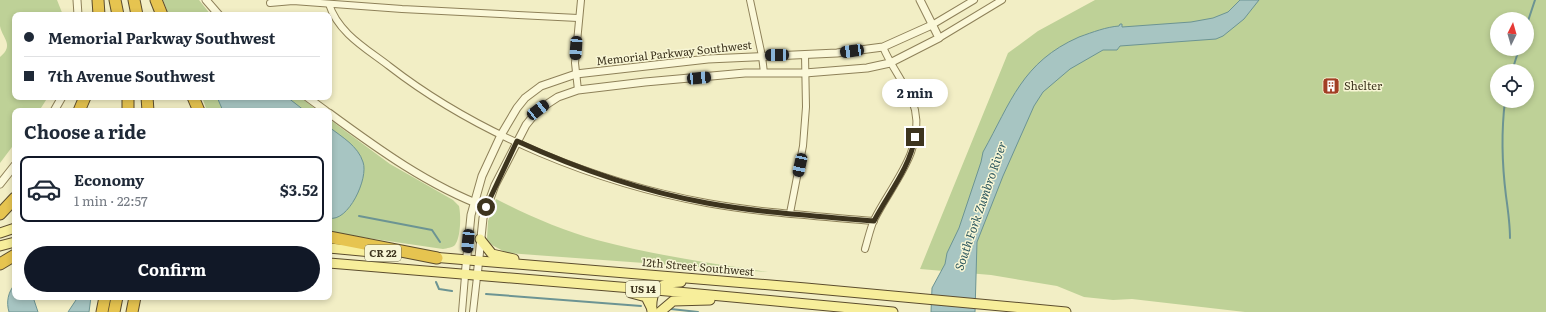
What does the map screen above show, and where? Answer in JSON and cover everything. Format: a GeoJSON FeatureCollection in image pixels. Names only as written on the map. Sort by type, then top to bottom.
{"type":"FeatureCollection","features":[{"type":"Feature","properties":{"kind":"highway"},"geometry":{"type":"LineString","coordinates":[[98,0],[99,12]]}},
{"type":"Feature","properties":{"kind":"highway"},"geometry":{"type":"LineString","coordinates":[[115,0],[117,12]]}},
{"type":"Feature","properties":{"kind":"highway"},"geometry":{"type":"LineString","coordinates":[[134,0],[136,12]]}},
{"type":"Feature","properties":{"kind":"highway"},"geometry":{"type":"LineString","coordinates":[[156,0],[161,12]]}},
{"type":"Feature","properties":{"kind":"highway"},"geometry":{"type":"LineString","coordinates":[[0,214],[12,201]]}},
{"type":"Feature","properties":{"kind":"highway","name":"US 14"},"geometry":{"type":"LineString","coordinates":[[332,238],[438,258]]}},
{"type":"Feature","properties":{"kind":"highway"},"geometry":{"type":"LineString","coordinates":[[0,264],[12,257]]}},
{"type":"Feature","properties":{"kind":"highway"},"geometry":{"type":"LineString","coordinates":[[102,312],[104,300]]}},
{"type":"Feature","properties":{"kind":"highway"},"geometry":{"type":"LineString","coordinates":[[114,312],[116,300]]}},
{"type":"Feature","properties":{"kind":"highway"},"geometry":{"type":"LineString","coordinates":[[132,312],[134,300]]}},
{"type":"Feature","properties":{"kind":"main road"},"geometry":{"type":"LineString","coordinates":[[0,232],[12,229]]}},
{"type":"Feature","properties":{"kind":"main road"},"geometry":{"type":"LineString","coordinates":[[480,239],[492,254],[514,259],[523,265]]}},
{"type":"Feature","properties":{"kind":"main road"},"geometry":{"type":"LineString","coordinates":[[0,246],[12,243]]}},
{"type":"Feature","properties":{"kind":"main road","name":"12th Street Southwest"},"geometry":{"type":"LineString","coordinates":[[332,248],[712,280],[1066,312]]}},
{"type":"Feature","properties":{"kind":"main road","name":"US 14"},"geometry":{"type":"LineString","coordinates":[[332,263],[477,277],[656,290],[893,312]]}},
{"type":"Feature","properties":{"kind":"main road"},"geometry":{"type":"LineString","coordinates":[[655,311],[656,290],[664,283],[712,280]]}},
{"type":"Feature","properties":{"kind":"main road"},"geometry":{"type":"LineString","coordinates":[[615,287],[622,291],[646,296],[655,311]]}},
{"type":"Feature","properties":{"kind":"main road"},"geometry":{"type":"LineString","coordinates":[[655,311],[673,301],[740,298]]}},
{"type":"Feature","properties":{"kind":"street"},"geometry":{"type":"LineString","coordinates":[[77,0],[78,12]]}},
{"type":"Feature","properties":{"kind":"street"},"geometry":{"type":"LineString","coordinates":[[206,0],[216,12]]}},
{"type":"Feature","properties":{"kind":"street"},"geometry":{"type":"LineString","coordinates":[[578,90],[576,74],[578,18],[581,0]]}},
{"type":"Feature","properties":{"kind":"street"},"geometry":{"type":"LineString","coordinates":[[750,0],[762,56],[764,73]]}},
{"type":"Feature","properties":{"kind":"street"},"geometry":{"type":"LineString","coordinates":[[920,0],[939,38]]}},
{"type":"Feature","properties":{"kind":"street","name":"Memorial Parkway Southwest"},"geometry":{"type":"LineString","coordinates":[[462,312],[473,202],[482,176],[501,134],[517,108],[532,92],[550,82],[576,74],[708,59],[837,53],[884,47],[932,25],[974,0]]}},
{"type":"Feature","properties":{"kind":"street"},"geometry":{"type":"LineString","coordinates":[[473,312],[480,239],[486,207],[517,141],[538,110],[558,97],[578,90],[645,82],[764,73],[805,73],[867,68],[890,63],[939,38],[1002,0]]}},
{"type":"Feature","properties":{"kind":"street"},"geometry":{"type":"LineString","coordinates":[[270,3],[293,1],[578,18]]}},
{"type":"Feature","properties":{"kind":"street"},"geometry":{"type":"LineString","coordinates":[[329,4],[337,22],[342,28],[397,72],[454,109],[501,134],[603,176],[653,191],[728,206],[874,221]]}},
{"type":"Feature","properties":{"kind":"street"},"geometry":{"type":"LineString","coordinates":[[865,249],[874,221],[910,156],[915,137],[914,109],[907,92],[890,63],[884,47]]}},
{"type":"Feature","properties":{"kind":"street"},"geometry":{"type":"LineString","coordinates":[[790,213],[804,146],[806,107],[805,55]]}},
{"type":"Feature","properties":{"kind":"street"},"geometry":{"type":"LineString","coordinates":[[311,100],[322,108]]}},
{"type":"Feature","properties":{"kind":"street"},"geometry":{"type":"LineString","coordinates":[[332,115],[409,169],[473,202],[486,207]]}},
{"type":"Feature","properties":{"kind":"street"},"geometry":{"type":"LineString","coordinates":[[0,184],[12,168]]}},
{"type":"Feature","properties":{"kind":"green space"},"geometry":{"type":"Polygon","coordinates":[[[0,0],[57,0],[62,12],[12,12],[12,100],[46,100],[41,108],[12,108],[12,147],[0,163],[0,57],[7,49],[7,45],[0,26],[0,0]]]}},
{"type":"Feature","properties":{"kind":"green space"},"geometry":{"type":"Polygon","coordinates":[[[163,0],[199,0],[209,12],[168,12],[163,0]]]}},
{"type":"Feature","properties":{"kind":"green space"},"geometry":{"type":"Polygon","coordinates":[[[1095,0],[1546,0],[1546,312],[1245,312],[1132,299],[1113,300],[1084,297],[1057,286],[991,275],[920,269],[1008,53],[1038,31],[1095,0]]]}},
{"type":"Feature","properties":{"kind":"green space"},"geometry":{"type":"Polygon","coordinates":[[[203,100],[304,100],[314,108],[206,108],[203,100]]]}},
{"type":"Feature","properties":{"kind":"green space"},"geometry":{"type":"Polygon","coordinates":[[[332,121],[390,164],[453,200],[459,206],[460,220],[457,241],[455,245],[443,249],[340,234],[332,231],[332,121]]]}},
{"type":"Feature","properties":{"kind":"green space"},"geometry":{"type":"Polygon","coordinates":[[[496,199],[545,222],[597,240],[660,254],[768,272],[507,253],[492,245],[487,239],[488,221],[496,199]]]}},
{"type":"Feature","properties":{"kind":"water","name":"South Fork Zumbro River"},"geometry":{"type":"Polygon","coordinates":[[[1240,0],[1259,0],[1244,19],[1223,36],[1216,39],[1120,46],[1117,50],[1103,50],[1070,69],[1043,92],[1034,106],[1003,176],[977,242],[975,312],[931,312],[932,288],[945,264],[947,253],[959,228],[983,152],[1011,100],[1031,71],[1044,58],[1060,47],[1079,37],[1109,27],[1119,26],[1120,24],[1122,24],[1122,27],[1191,22],[1213,18],[1228,12],[1240,0]]]}},
{"type":"Feature","properties":{"kind":"water"},"geometry":{"type":"Polygon","coordinates":[[[218,100],[291,100],[301,108],[222,108],[218,100]]]}},
{"type":"Feature","properties":{"kind":"water"},"geometry":{"type":"Polygon","coordinates":[[[332,129],[349,142],[357,151],[361,156],[364,169],[360,188],[350,207],[336,218],[332,218],[332,129]]]}},
{"type":"Feature","properties":{"kind":"water"},"geometry":{"type":"Polygon","coordinates":[[[12,288],[12,300],[34,300],[38,312],[9,312],[8,297],[12,288]]]}},
{"type":"Feature","properties":{"kind":"water"},"geometry":{"type":"Polygon","coordinates":[[[76,300],[91,300],[89,312],[68,312],[76,300]]]}},
{"type":"Feature","properties":{"kind":"waterway"},"geometry":{"type":"LineString","coordinates":[[1531,12],[1535,0]]}},
{"type":"Feature","properties":{"kind":"waterway"},"geometry":{"type":"LineString","coordinates":[[1514,64],[1517,56]]}},
{"type":"Feature","properties":{"kind":"waterway"},"geometry":{"type":"LineString","coordinates":[[1504,108],[1503,160],[1510,238]]}},
{"type":"Feature","properties":{"kind":"waterway"},"geometry":{"type":"LineString","coordinates":[[359,216],[432,230],[440,242]]}},
{"type":"Feature","properties":{"kind":"waterway"},"geometry":{"type":"LineString","coordinates":[[436,282],[439,289],[452,291]]}},
{"type":"Feature","properties":{"kind":"waterway"},"geometry":{"type":"LineString","coordinates":[[486,294],[641,306]]}},
{"type":"Feature","properties":{"kind":"waterway"},"geometry":{"type":"LineString","coordinates":[[671,309],[698,312]]}},
{"type":"Feature","properties":{"kind":"place","name":"Shelter"},"geometry":{"type":"Point","coordinates":[1331,86]}},
{"type":"Feature","properties":{"kind":"route"},"geometry":{"type":"LineString","coordinates":[[486,207],[495,185],[517,141],[553,158],[603,176],[690,200],[747,209],[874,221],[888,194],[903,172],[910,156],[915,137]]}}]}
